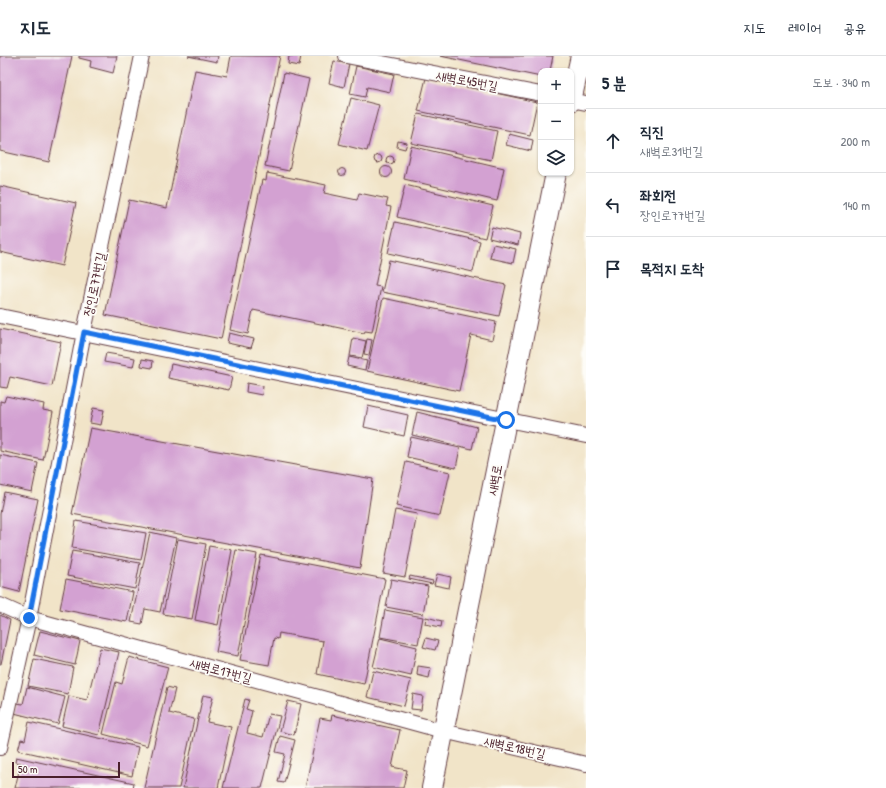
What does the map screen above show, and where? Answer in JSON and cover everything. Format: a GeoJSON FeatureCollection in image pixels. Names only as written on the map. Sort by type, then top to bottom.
{"type":"FeatureCollection","features":[{"type":"Feature","properties":{"kind":"main road"},"geometry":{"type":"LineString","coordinates":[[574,88],[581,56]]}},
{"type":"Feature","properties":{"kind":"main road","name":"새벽로"},"geometry":{"type":"LineString","coordinates":[[432,788],[555,176]]}},
{"type":"Feature","properties":{"kind":"street","name":"장인로77번길"},"geometry":{"type":"LineString","coordinates":[[0,748],[29,618],[84,332],[142,56]]}},
{"type":"Feature","properties":{"kind":"street","name":"새벽로45번길"},"geometry":{"type":"LineString","coordinates":[[346,56],[538,93]]}},
{"type":"Feature","properties":{"kind":"street"},"geometry":{"type":"LineString","coordinates":[[574,101],[586,103]]}},
{"type":"Feature","properties":{"kind":"street"},"geometry":{"type":"LineString","coordinates":[[0,316],[586,436]]}},
{"type":"Feature","properties":{"kind":"street","name":"새벽로17번길"},"geometry":{"type":"LineString","coordinates":[[0,605],[29,618],[443,731]]}},
{"type":"Feature","properties":{"kind":"street","name":"새벽로18번길"},"geometry":{"type":"LineString","coordinates":[[443,731],[586,764]]}},
{"type":"Feature","properties":{"kind":"building"},"geometry":{"type":"Polygon","coordinates":[[[0,56],[72,56],[49,162],[0,151],[0,56]]]}},
{"type":"Feature","properties":{"kind":"building"},"geometry":{"type":"Polygon","coordinates":[[[79,56],[117,56],[113,73],[90,67],[91,61],[79,58],[79,56]]]}},
{"type":"Feature","properties":{"kind":"building"},"geometry":{"type":"Polygon","coordinates":[[[188,56],[218,56],[217,62],[188,56]]]}},
{"type":"Feature","properties":{"kind":"building"},"geometry":{"type":"Polygon","coordinates":[[[231,56],[280,56],[221,339],[105,315],[129,200],[167,208],[195,70],[227,76],[231,56]]]}},
{"type":"Feature","properties":{"kind":"building"},"geometry":{"type":"Polygon","coordinates":[[[289,56],[301,56],[299,66],[288,64],[289,56]]]}},
{"type":"Feature","properties":{"kind":"building"},"geometry":{"type":"Polygon","coordinates":[[[440,56],[553,56],[551,68],[538,68],[538,76],[440,56]]]}},
{"type":"Feature","properties":{"kind":"building"},"geometry":{"type":"Polygon","coordinates":[[[334,61],[349,64],[344,87],[329,83],[334,61]]]}},
{"type":"Feature","properties":{"kind":"building"},"geometry":{"type":"Polygon","coordinates":[[[356,66],[394,74],[390,92],[367,87],[365,97],[350,94],[356,66]]]}},
{"type":"Feature","properties":{"kind":"building"},"geometry":{"type":"Polygon","coordinates":[[[284,73],[309,79],[289,171],[265,166],[284,73]]]}},
{"type":"Feature","properties":{"kind":"building"},"geometry":{"type":"Polygon","coordinates":[[[426,78],[537,102],[530,135],[418,111],[426,78]]]}},
{"type":"Feature","properties":{"kind":"building"},"geometry":{"type":"Polygon","coordinates":[[[351,98],[379,105],[367,151],[339,144],[351,98]]]}},
{"type":"Feature","properties":{"kind":"building"},"geometry":{"type":"Polygon","coordinates":[[[418,114],[497,131],[491,160],[411,143],[418,114]]]}},
{"type":"Feature","properties":{"kind":"building"},"geometry":{"type":"Polygon","coordinates":[[[509,134],[533,140],[531,151],[506,145],[509,134]]]}},
{"type":"Feature","properties":{"kind":"building"},"geometry":{"type":"Polygon","coordinates":[[[398,141],[407,143],[405,149],[397,147],[398,141]]]}},
{"type":"Feature","properties":{"kind":"building"},"geometry":{"type":"Polygon","coordinates":[[[411,146],[504,168],[497,201],[404,179],[411,146]]]}},
{"type":"Feature","properties":{"kind":"building"},"geometry":{"type":"Polygon","coordinates":[[[378,155],[381,156],[381,162],[378,163],[375,162],[374,159],[375,156],[378,155]]]}},
{"type":"Feature","properties":{"kind":"building"},"geometry":{"type":"Polygon","coordinates":[[[388,156],[392,156],[394,160],[392,164],[388,164],[386,162],[386,158],[388,156]]]}},
{"type":"Feature","properties":{"kind":"building"},"geometry":{"type":"Polygon","coordinates":[[[386,166],[390,168],[392,172],[390,176],[386,178],[382,176],[380,172],[382,168],[386,166]]]}},
{"type":"Feature","properties":{"kind":"building"},"geometry":{"type":"Polygon","coordinates":[[[342,168],[345,169],[345,175],[342,176],[339,175],[338,172],[339,169],[342,168]]]}},
{"type":"Feature","properties":{"kind":"building"},"geometry":{"type":"Polygon","coordinates":[[[267,173],[326,185],[324,193],[357,200],[359,193],[388,199],[386,206],[391,207],[375,286],[381,287],[372,332],[365,331],[364,333],[253,310],[248,334],[230,330],[262,180],[266,181],[267,173]]]}},
{"type":"Feature","properties":{"kind":"building"},"geometry":{"type":"Polygon","coordinates":[[[405,185],[493,206],[485,238],[397,217],[405,185]]]}},
{"type":"Feature","properties":{"kind":"building"},"geometry":{"type":"Polygon","coordinates":[[[0,186],[76,203],[62,266],[0,252],[0,186]]]}},
{"type":"Feature","properties":{"kind":"building"},"geometry":{"type":"Polygon","coordinates":[[[395,222],[480,241],[473,272],[388,253],[395,222]]]}},
{"type":"Feature","properties":{"kind":"building"},"geometry":{"type":"Polygon","coordinates":[[[492,227],[520,234],[518,245],[489,238],[492,227]]]}},
{"type":"Feature","properties":{"kind":"building"},"geometry":{"type":"Polygon","coordinates":[[[493,244],[516,249],[513,263],[490,258],[493,244]]]}},
{"type":"Feature","properties":{"kind":"building"},"geometry":{"type":"Polygon","coordinates":[[[389,260],[506,285],[499,316],[382,292],[389,260]]]}},
{"type":"Feature","properties":{"kind":"building"},"geometry":{"type":"Polygon","coordinates":[[[383,298],[496,322],[492,340],[471,335],[459,391],[367,371],[383,298]]]}},
{"type":"Feature","properties":{"kind":"building"},"geometry":{"type":"Polygon","coordinates":[[[0,329],[61,342],[52,386],[10,377],[7,388],[0,387],[0,329]]]}},
{"type":"Feature","properties":{"kind":"building"},"geometry":{"type":"Polygon","coordinates":[[[229,333],[254,339],[251,348],[227,343],[229,333]]]}},
{"type":"Feature","properties":{"kind":"building"},"geometry":{"type":"Polygon","coordinates":[[[353,338],[366,341],[362,358],[350,356],[353,338]]]}},
{"type":"Feature","properties":{"kind":"building"},"geometry":{"type":"Polygon","coordinates":[[[367,339],[372,340],[369,355],[364,354],[367,339]]]}},
{"type":"Feature","properties":{"kind":"building"},"geometry":{"type":"Polygon","coordinates":[[[106,353],[135,358],[133,367],[104,362],[106,353]]]}},
{"type":"Feature","properties":{"kind":"building"},"geometry":{"type":"Polygon","coordinates":[[[349,357],[367,361],[365,370],[347,366],[349,357]]]}},
{"type":"Feature","properties":{"kind":"building"},"geometry":{"type":"Polygon","coordinates":[[[142,359],[153,361],[152,368],[141,366],[142,359]]]}},
{"type":"Feature","properties":{"kind":"building"},"geometry":{"type":"Polygon","coordinates":[[[171,364],[232,377],[229,390],[168,378],[171,364]]]}},
{"type":"Feature","properties":{"kind":"building"},"geometry":{"type":"Polygon","coordinates":[[[247,383],[263,386],[262,395],[246,392],[247,383]]]}},
{"type":"Feature","properties":{"kind":"building"},"geometry":{"type":"Polygon","coordinates":[[[6,396],[44,404],[43,410],[53,412],[43,460],[0,451],[0,401],[4,402],[6,396]]]}},
{"type":"Feature","properties":{"kind":"building"},"geometry":{"type":"Polygon","coordinates":[[[368,406],[408,415],[404,436],[364,427],[368,406]]]}},
{"type":"Feature","properties":{"kind":"building"},"geometry":{"type":"Polygon","coordinates":[[[93,408],[104,410],[101,425],[90,423],[93,408]]]}},
{"type":"Feature","properties":{"kind":"building"},"geometry":{"type":"Polygon","coordinates":[[[417,412],[477,427],[472,449],[412,435],[417,412]]]}},
{"type":"Feature","properties":{"kind":"building"},"geometry":{"type":"Polygon","coordinates":[[[90,428],[373,479],[360,568],[72,514],[90,428]]]}},
{"type":"Feature","properties":{"kind":"building"},"geometry":{"type":"Polygon","coordinates":[[[411,437],[460,448],[456,468],[407,457],[411,437]]]}},
{"type":"Feature","properties":{"kind":"building"},"geometry":{"type":"Polygon","coordinates":[[[0,455],[38,463],[32,492],[0,485],[0,455]]]}},
{"type":"Feature","properties":{"kind":"building"},"geometry":{"type":"Polygon","coordinates":[[[406,462],[450,472],[440,516],[396,506],[406,462]]]}},
{"type":"Feature","properties":{"kind":"building"},"geometry":{"type":"Polygon","coordinates":[[[4,492],[38,499],[19,592],[0,587],[0,514],[4,492]]]}},
{"type":"Feature","properties":{"kind":"building"},"geometry":{"type":"Polygon","coordinates":[[[395,510],[417,514],[405,577],[383,573],[395,510]]]}},
{"type":"Feature","properties":{"kind":"building"},"geometry":{"type":"Polygon","coordinates":[[[76,521],[146,533],[141,560],[72,548],[76,521]]]}},
{"type":"Feature","properties":{"kind":"building"},"geometry":{"type":"Polygon","coordinates":[[[150,532],[176,538],[160,612],[145,609],[142,624],[131,622],[150,532]]]}},
{"type":"Feature","properties":{"kind":"building"},"geometry":{"type":"Polygon","coordinates":[[[178,539],[206,544],[192,619],[163,614],[178,539]]]}},
{"type":"Feature","properties":{"kind":"building"},"geometry":{"type":"Polygon","coordinates":[[[209,546],[232,550],[218,625],[195,620],[209,546]]]}},
{"type":"Feature","properties":{"kind":"building"},"geometry":{"type":"Polygon","coordinates":[[[236,550],[257,554],[238,656],[216,652],[236,550]]]}},
{"type":"Feature","properties":{"kind":"building"},"geometry":{"type":"Polygon","coordinates":[[[72,551],[140,563],[135,589],[67,576],[72,551]]]}},
{"type":"Feature","properties":{"kind":"building"},"geometry":{"type":"Polygon","coordinates":[[[261,555],[385,579],[364,684],[317,674],[323,641],[279,633],[278,639],[274,638],[269,665],[240,660],[261,555]]]}},
{"type":"Feature","properties":{"kind":"building"},"geometry":{"type":"Polygon","coordinates":[[[437,574],[451,577],[449,588],[434,585],[437,574]]]}},
{"type":"Feature","properties":{"kind":"building"},"geometry":{"type":"Polygon","coordinates":[[[410,576],[433,581],[432,584],[409,579],[410,576]]]}},
{"type":"Feature","properties":{"kind":"building"},"geometry":{"type":"Polygon","coordinates":[[[66,579],[133,592],[127,622],[60,609],[66,579]]]}},
{"type":"Feature","properties":{"kind":"building"},"geometry":{"type":"Polygon","coordinates":[[[391,579],[428,586],[423,614],[386,607],[391,579]]]}},
{"type":"Feature","properties":{"kind":"building"},"geometry":{"type":"Polygon","coordinates":[[[385,610],[423,617],[418,644],[380,637],[385,610]]]}},
{"type":"Feature","properties":{"kind":"building"},"geometry":{"type":"Polygon","coordinates":[[[0,615],[10,620],[1,664],[0,664],[0,615]]]}},
{"type":"Feature","properties":{"kind":"building"},"geometry":{"type":"Polygon","coordinates":[[[426,617],[442,621],[441,627],[425,624],[426,617]]]}},
{"type":"Feature","properties":{"kind":"building"},"geometry":{"type":"Polygon","coordinates":[[[40,631],[80,641],[75,665],[34,655],[40,631]]]}},
{"type":"Feature","properties":{"kind":"building"},"geometry":{"type":"Polygon","coordinates":[[[380,638],[417,647],[411,676],[373,667],[380,638]]]}},
{"type":"Feature","properties":{"kind":"building"},"geometry":{"type":"Polygon","coordinates":[[[426,638],[438,641],[435,650],[423,647],[426,638]]]}},
{"type":"Feature","properties":{"kind":"building"},"geometry":{"type":"Polygon","coordinates":[[[100,648],[119,652],[99,735],[62,726],[69,696],[87,700],[100,648]]]}},
{"type":"Feature","properties":{"kind":"building"},"geometry":{"type":"Polygon","coordinates":[[[129,657],[168,667],[147,746],[103,734],[116,682],[122,684],[129,657]]]}},
{"type":"Feature","properties":{"kind":"building"},"geometry":{"type":"Polygon","coordinates":[[[34,659],[73,667],[68,694],[28,686],[34,659]]]}},
{"type":"Feature","properties":{"kind":"building"},"geometry":{"type":"Polygon","coordinates":[[[418,666],[431,668],[429,678],[417,675],[418,666]]]}},
{"type":"Feature","properties":{"kind":"building"},"geometry":{"type":"Polygon","coordinates":[[[373,671],[411,680],[404,706],[367,697],[373,671]]]}},
{"type":"Feature","properties":{"kind":"building"},"geometry":{"type":"Polygon","coordinates":[[[27,687],[65,697],[58,724],[14,713],[17,703],[23,704],[27,687]]]}},
{"type":"Feature","properties":{"kind":"building"},"geometry":{"type":"Polygon","coordinates":[[[167,687],[175,689],[169,713],[194,719],[179,788],[144,788],[167,687]]]}},
{"type":"Feature","properties":{"kind":"building"},"geometry":{"type":"Polygon","coordinates":[[[413,694],[423,696],[421,710],[411,709],[413,694]]]}},
{"type":"Feature","properties":{"kind":"building"},"geometry":{"type":"Polygon","coordinates":[[[203,695],[213,697],[207,722],[231,727],[218,788],[183,788],[203,695]]]}},
{"type":"Feature","properties":{"kind":"building"},"geometry":{"type":"Polygon","coordinates":[[[245,699],[249,700],[246,709],[252,711],[247,733],[263,737],[269,714],[280,716],[262,788],[223,788],[245,699]]]}},
{"type":"Feature","properties":{"kind":"building"},"geometry":{"type":"Polygon","coordinates":[[[288,701],[301,704],[294,735],[280,731],[288,701]]]}},
{"type":"Feature","properties":{"kind":"building"},"geometry":{"type":"Polygon","coordinates":[[[332,715],[400,730],[392,767],[407,770],[403,788],[305,788],[320,718],[331,720],[332,715]]]}},
{"type":"Feature","properties":{"kind":"building"},"geometry":{"type":"Polygon","coordinates":[[[29,722],[138,747],[132,776],[18,750],[21,739],[25,740],[29,722]]]}},
{"type":"Feature","properties":{"kind":"building"},"geometry":{"type":"Polygon","coordinates":[[[280,736],[295,740],[284,783],[278,782],[285,754],[276,752],[280,736]]]}},
{"type":"Feature","properties":{"kind":"building"},"geometry":{"type":"Polygon","coordinates":[[[16,757],[134,783],[133,788],[15,788],[21,763],[15,762],[16,757]]]}},
{"type":"Feature","properties":{"kind":"route"},"geometry":{"type":"LineString","coordinates":[[29,618],[84,332],[506,420]]}}]}
